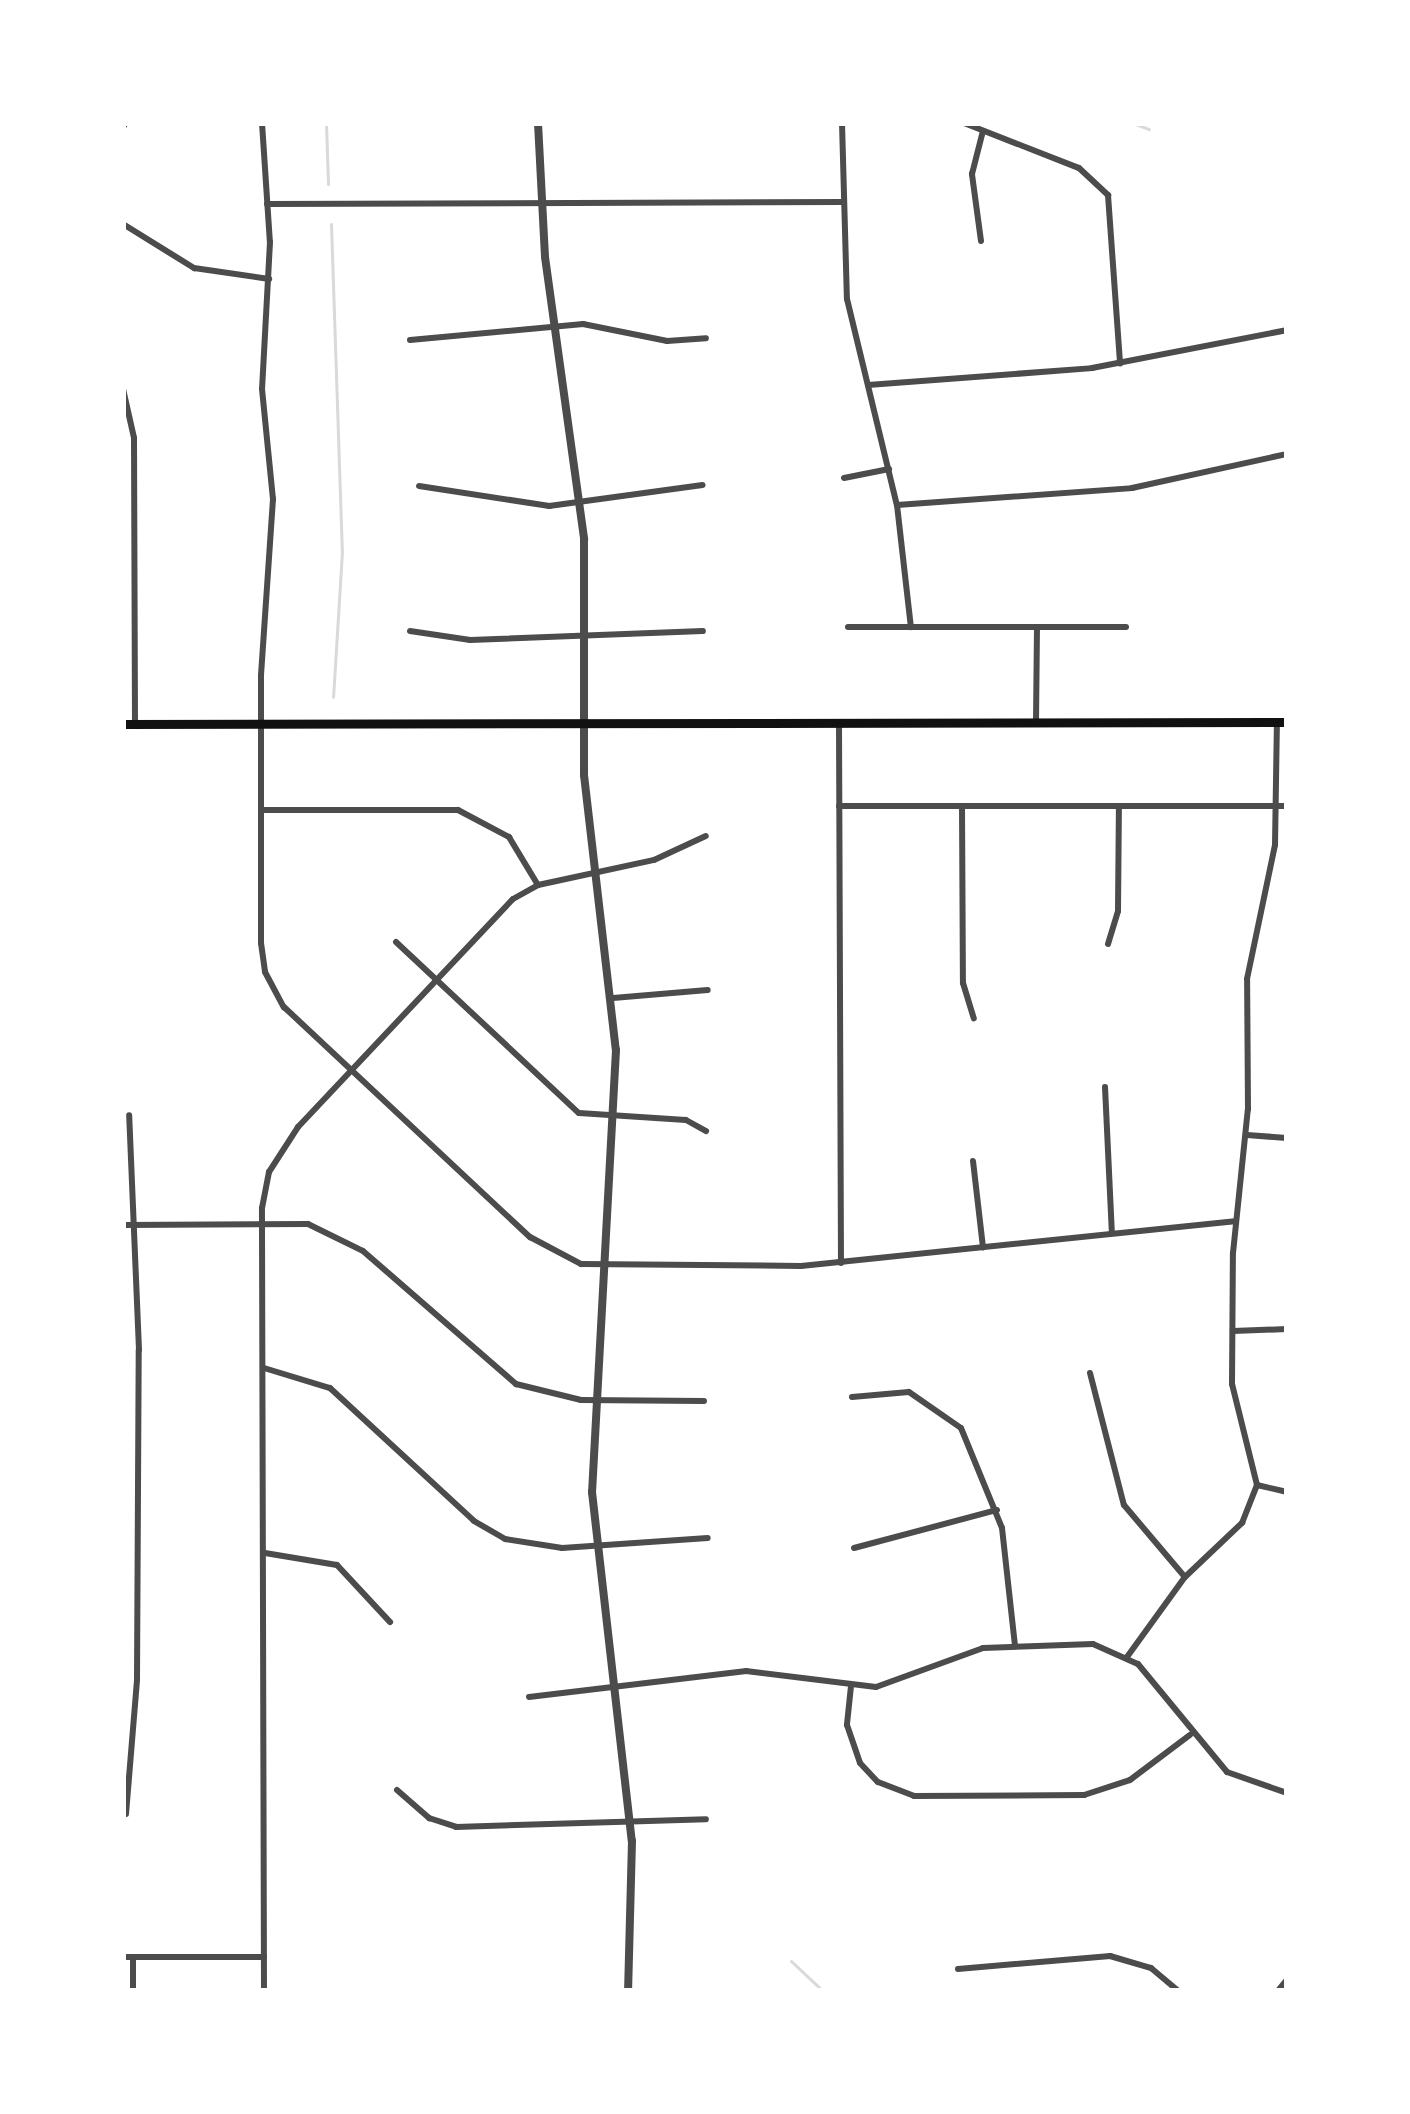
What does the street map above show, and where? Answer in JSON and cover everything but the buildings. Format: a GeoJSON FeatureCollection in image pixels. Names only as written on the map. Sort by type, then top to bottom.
{"type":"FeatureCollection","features":[{"type":"Feature","properties":{"kind":"main road"},"geometry":{"type":"LineString","coordinates":[[129,724],[1282,722]]}},
{"type":"Feature","properties":{"kind":"street"},"geometry":{"type":"LineString","coordinates":[[262,123],[269,279],[262,389],[273,531],[260,724],[265,972],[284,1007],[543,1247],[603,1264],[841,1263],[1235,1221]]}},
{"type":"Feature","properties":{"kind":"street"},"geometry":{"type":"LineString","coordinates":[[538,123],[539,201],[580,502],[585,722],[596,873],[613,998],[616,1119],[592,1401],[595,1546],[630,1823],[628,1991]]}},
{"type":"Feature","properties":{"kind":"street"},"geometry":{"type":"LineString","coordinates":[[842,123],[848,298],[897,506],[911,627]]}},
{"type":"Feature","properties":{"kind":"street"},"geometry":{"type":"LineString","coordinates":[[964,123],[1079,168],[1108,195],[1120,364]]}},
{"type":"Feature","properties":{"kind":"street"},"geometry":{"type":"LineString","coordinates":[[981,241],[972,174],[983,131]]}},
{"type":"Feature","properties":{"kind":"street"},"geometry":{"type":"LineString","coordinates":[[267,204],[844,202]]}},
{"type":"Feature","properties":{"kind":"street"},"geometry":{"type":"LineString","coordinates":[[123,224],[194,268],[269,279]]}},
{"type":"Feature","properties":{"kind":"street"},"geometry":{"type":"LineString","coordinates":[[410,340],[555,327],[706,338]]}},
{"type":"Feature","properties":{"kind":"street"},"geometry":{"type":"LineString","coordinates":[[868,385],[1120,364],[1287,330]]}},
{"type":"Feature","properties":{"kind":"street"},"geometry":{"type":"LineString","coordinates":[[123,388],[134,438],[129,724]]}},
{"type":"Feature","properties":{"kind":"street"},"geometry":{"type":"LineString","coordinates":[[897,506],[1132,488],[1287,454]]}},
{"type":"Feature","properties":{"kind":"street"},"geometry":{"type":"LineString","coordinates":[[844,478],[889,469]]}},
{"type":"Feature","properties":{"kind":"street"},"geometry":{"type":"LineString","coordinates":[[419,486],[506,504],[580,502],[703,485]]}},
{"type":"Feature","properties":{"kind":"street"},"geometry":{"type":"LineString","coordinates":[[848,626],[1126,627]]}},
{"type":"Feature","properties":{"kind":"street"},"geometry":{"type":"LineString","coordinates":[[1036,627],[1036,722]]}},
{"type":"Feature","properties":{"kind":"street"},"geometry":{"type":"LineString","coordinates":[[410,632],[456,640],[703,631]]}},
{"type":"Feature","properties":{"kind":"street"},"geometry":{"type":"LineString","coordinates":[[839,722],[841,1263]]}},
{"type":"Feature","properties":{"kind":"street"},"geometry":{"type":"LineString","coordinates":[[1127,1657],[1185,1577],[1242,1523],[1257,1485],[1232,1384],[1235,1221],[1247,1135],[1247,980],[1271,877],[1282,722]]}},
{"type":"Feature","properties":{"kind":"street"},"geometry":{"type":"LineString","coordinates":[[839,806],[1287,806]]}},
{"type":"Feature","properties":{"kind":"street"},"geometry":{"type":"LineString","coordinates":[[962,806],[963,982],[974,1018]]}},
{"type":"Feature","properties":{"kind":"street"},"geometry":{"type":"LineString","coordinates":[[1108,944],[1118,911],[1119,806]]}},
{"type":"Feature","properties":{"kind":"street"},"geometry":{"type":"LineString","coordinates":[[261,810],[458,811],[509,837],[538,885]]}},
{"type":"Feature","properties":{"kind":"street"},"geometry":{"type":"LineString","coordinates":[[264,1991],[262,1221],[276,1156],[513,899],[538,885],[654,860],[706,836]]}},
{"type":"Feature","properties":{"kind":"street"},"geometry":{"type":"LineString","coordinates":[[396,942],[579,1113],[686,1120],[706,1131]]}},
{"type":"Feature","properties":{"kind":"street"},"geometry":{"type":"LineString","coordinates":[[613,998],[707,990]]}},
{"type":"Feature","properties":{"kind":"street"},"geometry":{"type":"LineString","coordinates":[[1105,1087],[1112,1234]]}},
{"type":"Feature","properties":{"kind":"street"},"geometry":{"type":"LineString","coordinates":[[126,1814],[137,1679],[134,1523],[139,1378],[129,1115]]}},
{"type":"Feature","properties":{"kind":"street"},"geometry":{"type":"LineString","coordinates":[[1247,1135],[1287,1138]]}},
{"type":"Feature","properties":{"kind":"street"},"geometry":{"type":"LineString","coordinates":[[973,1161],[983,1247]]}},
{"type":"Feature","properties":{"kind":"street"},"geometry":{"type":"LineString","coordinates":[[123,1225],[262,1221],[308,1225],[349,1241],[497,1373],[532,1392],[592,1401],[704,1401]]}},
{"type":"Feature","properties":{"kind":"street"},"geometry":{"type":"LineString","coordinates":[[1233,1330],[1287,1329]]}},
{"type":"Feature","properties":{"kind":"street"},"geometry":{"type":"LineString","coordinates":[[263,1368],[330,1388],[493,1533],[535,1547],[708,1538]]}},
{"type":"Feature","properties":{"kind":"street"},"geometry":{"type":"LineString","coordinates":[[1090,1373],[1124,1505],[1185,1577]]}},
{"type":"Feature","properties":{"kind":"street"},"geometry":{"type":"LineString","coordinates":[[123,1378],[139,1378]]}},
{"type":"Feature","properties":{"kind":"street"},"geometry":{"type":"LineString","coordinates":[[852,1397],[893,1390],[940,1406],[961,1428],[997,1510],[1015,1645]]}},
{"type":"Feature","properties":{"kind":"street"},"geometry":{"type":"LineString","coordinates":[[1257,1485],[1287,1492]]}},
{"type":"Feature","properties":{"kind":"street"},"geometry":{"type":"LineString","coordinates":[[854,1548],[997,1510]]}},
{"type":"Feature","properties":{"kind":"street"},"geometry":{"type":"LineString","coordinates":[[123,1524],[134,1523]]}},
{"type":"Feature","properties":{"kind":"street"},"geometry":{"type":"LineString","coordinates":[[264,1553],[337,1565],[390,1622]]}},
{"type":"Feature","properties":{"kind":"street"},"geometry":{"type":"LineString","coordinates":[[530,1697],[784,1671],[851,1686],[909,1681],[967,1653],[1015,1645],[1093,1644],[1127,1657],[1190,1735],[1227,1772],[1287,1793]]}},
{"type":"Feature","properties":{"kind":"street"},"geometry":{"type":"LineString","coordinates":[[851,1686],[853,1752],[878,1782],[914,1796],[1084,1795],[1130,1780],[1190,1735]]}},
{"type":"Feature","properties":{"kind":"street"},"geometry":{"type":"LineString","coordinates":[[397,1790],[429,1818],[456,1827],[706,1820]]}},
{"type":"Feature","properties":{"kind":"street"},"geometry":{"type":"LineString","coordinates":[[133,1991],[128,1957],[264,1957]]}},
{"type":"Feature","properties":{"kind":"street"},"geometry":{"type":"LineString","coordinates":[[958,1969],[1110,1957],[1150,1967],[1178,1991]]}},
{"type":"Feature","properties":{"kind":"street"},"geometry":{"type":"LineString","coordinates":[[1279,1991],[1287,1981]]}},
{"type":"Feature","properties":{"kind":"waterway"},"geometry":{"type":"LineString","coordinates":[[326,123],[328,184]]}},
{"type":"Feature","properties":{"kind":"waterway"},"geometry":{"type":"LineString","coordinates":[[1133,123],[1149,129]]}},
{"type":"Feature","properties":{"kind":"waterway"},"geometry":{"type":"LineString","coordinates":[[331,224],[342,551],[333,697]]}},
{"type":"Feature","properties":{"kind":"waterway"},"geometry":{"type":"LineString","coordinates":[[791,1961],[823,1991]]}}]}
